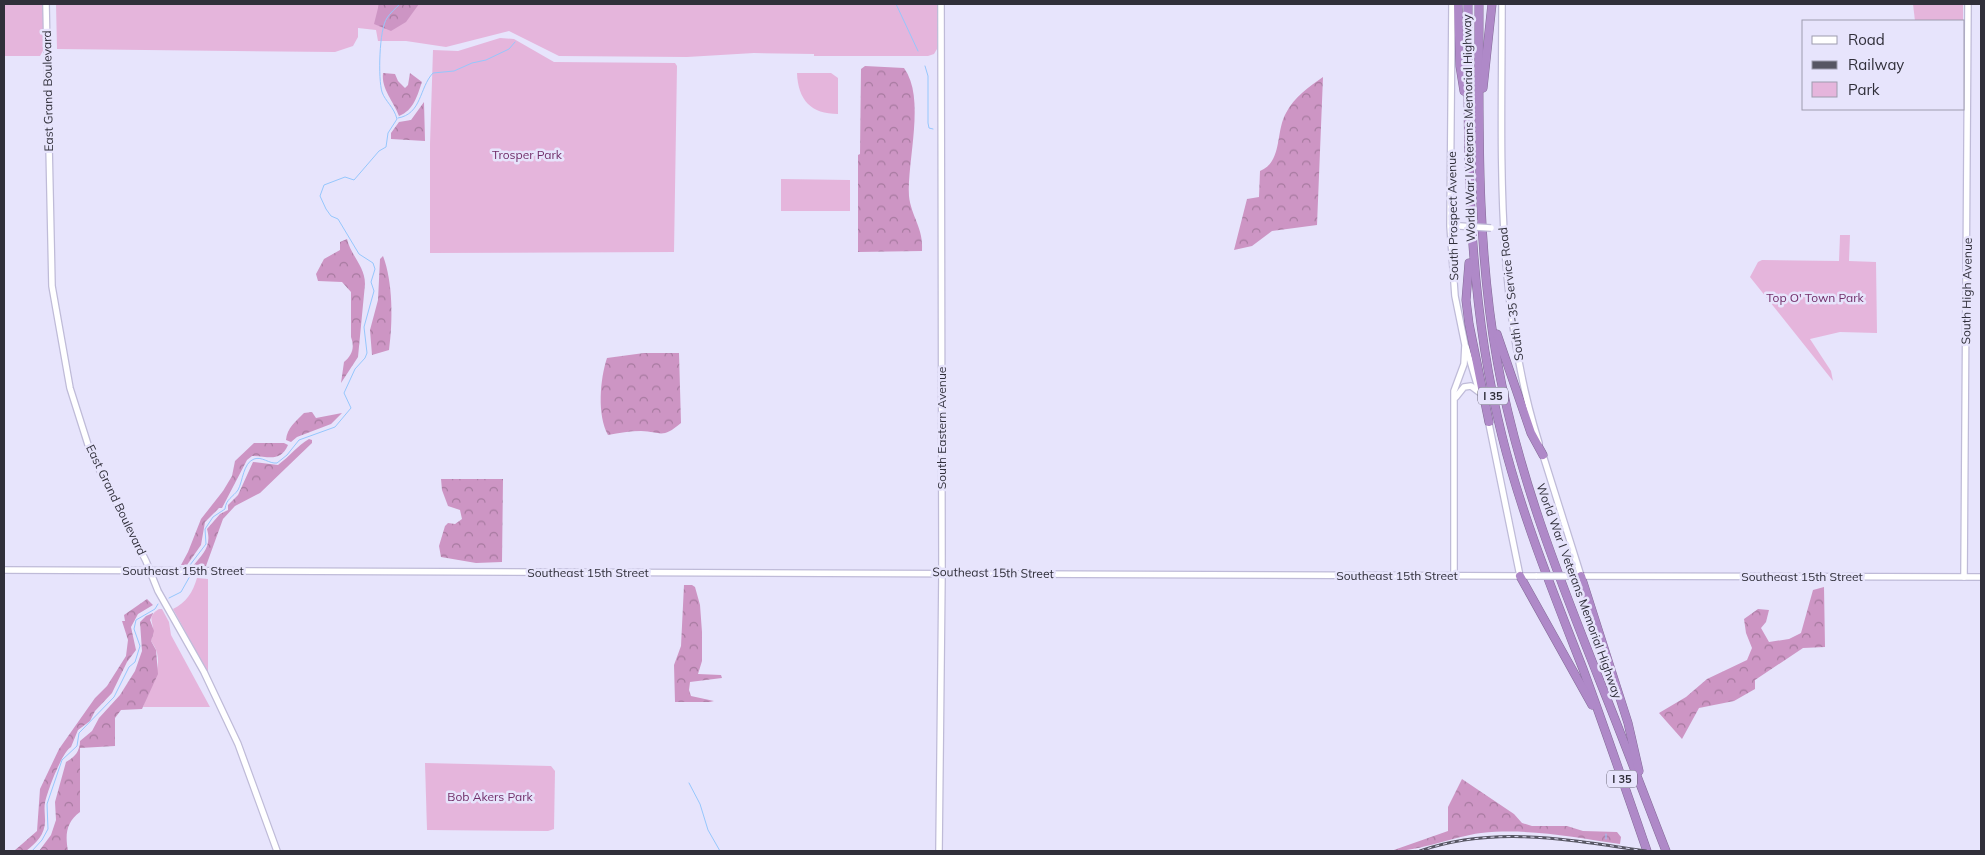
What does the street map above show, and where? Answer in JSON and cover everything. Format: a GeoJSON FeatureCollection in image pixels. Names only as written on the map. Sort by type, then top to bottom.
{"type":"FeatureCollection","features":[{"type":"Feature","properties":{"kind":"highway"},"geometry":{"type":"LineString","coordinates":[[1458,4],[1460,66],[1468,116]]}},
{"type":"Feature","properties":{"kind":"highway","name":"World War I Veterans Memorial Highway"},"geometry":{"type":"LineString","coordinates":[[1468,4],[1471,236],[1481,334],[1502,437],[1529,529],[1603,724],[1647,851]]}},
{"type":"Feature","properties":{"kind":"highway","name":"World War I Veterans Memorial Highway"},"geometry":{"type":"LineString","coordinates":[[1479,4],[1481,236],[1489,310],[1511,424],[1531,498],[1666,851]]}},
{"type":"Feature","properties":{"kind":"highway"},"geometry":{"type":"LineString","coordinates":[[1479,117],[1492,4]]}},
{"type":"Feature","properties":{"kind":"highway"},"geometry":{"type":"LineString","coordinates":[[1471,236],[1466,300],[1473,346],[1489,422]]}},
{"type":"Feature","properties":{"kind":"highway"},"geometry":{"type":"LineString","coordinates":[[1489,310],[1531,433],[1543,455]]}},
{"type":"Feature","properties":{"kind":"highway"},"geometry":{"type":"LineString","coordinates":[[1520,576],[1603,724]]}},
{"type":"Feature","properties":{"kind":"highway"},"geometry":{"type":"LineString","coordinates":[[1581,576],[1628,723],[1647,802]]}},
{"type":"Feature","properties":{"kind":"main road","name":"East Grand Boulevard"},"geometry":{"type":"LineString","coordinates":[[46,4],[52,286],[63,358],[70,388],[90,451],[150,571],[158,591],[204,672],[221,707],[250,773],[277,851]]}},
{"type":"Feature","properties":{"kind":"main road","name":"South Eastern Avenue"},"geometry":{"type":"LineString","coordinates":[[939,851],[942,572],[941,4]]}},
{"type":"Feature","properties":{"kind":"main road","name":"South Prospect Avenue"},"geometry":{"type":"LineString","coordinates":[[1452,4],[1450,226],[1455,296],[1465,345],[1464,364],[1455,387],[1454,576]]}},
{"type":"Feature","properties":{"kind":"main road","name":"South I-35 Service Road"},"geometry":{"type":"LineString","coordinates":[[1502,4],[1502,229],[1511,312],[1521,372],[1543,455],[1581,576]]}},
{"type":"Feature","properties":{"kind":"main road","name":"South High Avenue"},"geometry":{"type":"LineString","coordinates":[[1964,577],[1968,4]]}},
{"type":"Feature","properties":{"kind":"main road"},"geometry":{"type":"LineString","coordinates":[[1450,226],[1502,229]]}},
{"type":"Feature","properties":{"kind":"main road"},"geometry":{"type":"LineString","coordinates":[[1465,345],[1489,422],[1520,576]]}},
{"type":"Feature","properties":{"kind":"main road"},"geometry":{"type":"LineString","coordinates":[[1455,399],[1464,387],[1473,387],[1480,392]]}},
{"type":"Feature","properties":{"kind":"main road","name":"Southeast 15th Street"},"geometry":{"type":"LineString","coordinates":[[4,570],[1981,577]]}},
{"type":"Feature","properties":{"kind":"green space"},"geometry":{"type":"Polygon","coordinates":[[[4,4],[44,4],[45,47],[40,56],[4,56],[4,4]]]}},
{"type":"Feature","properties":{"kind":"green space"},"geometry":{"type":"Polygon","coordinates":[[[56,4],[937,4],[937,49],[934,54],[928,56],[814,56],[814,54],[754,53],[687,57],[559,56],[509,31],[446,47],[406,41],[378,41],[376,30],[358,28],[358,37],[353,46],[335,52],[57,49],[56,4]]]}},
{"type":"Feature","properties":{"kind":"green space"},"geometry":{"type":"Polygon","coordinates":[[[379,4],[419,4],[406,22],[391,31],[374,24],[379,4]]]}},
{"type":"Feature","properties":{"kind":"green space"},"geometry":{"type":"Polygon","coordinates":[[[1913,4],[1963,4],[1963,20],[1915,20],[1913,4]]]}},
{"type":"Feature","properties":{"kind":"green space","name":"Trosper Park"},"geometry":{"type":"Polygon","coordinates":[[[500,38],[514,39],[554,62],[675,63],[677,66],[674,252],[430,253],[430,144],[433,50],[458,51],[500,38]]]}},
{"type":"Feature","properties":{"kind":"green space"},"geometry":{"type":"Polygon","coordinates":[[[865,66],[904,68],[910,81],[914,96],[915,112],[909,196],[921,236],[922,251],[858,252],[858,155],[860,154],[861,69],[865,66]]]}},
{"type":"Feature","properties":{"kind":"green space"},"geometry":{"type":"Polygon","coordinates":[[[383,73],[395,74],[398,81],[405,88],[408,85],[410,73],[422,82],[412,106],[399,116],[386,90],[383,73]]]}},
{"type":"Feature","properties":{"kind":"green space"},"geometry":{"type":"Polygon","coordinates":[[[797,73],[831,73],[838,78],[838,114],[820,111],[808,104],[800,91],[797,73]]]}},
{"type":"Feature","properties":{"kind":"green space"},"geometry":{"type":"Polygon","coordinates":[[[1323,77],[1317,225],[1272,231],[1252,246],[1234,250],[1247,199],[1259,197],[1260,171],[1272,161],[1283,121],[1289,107],[1307,89],[1323,77]]]}},
{"type":"Feature","properties":{"kind":"green space"},"geometry":{"type":"Polygon","coordinates":[[[424,102],[425,141],[391,139],[391,133],[399,122],[411,120],[424,102]]]}},
{"type":"Feature","properties":{"kind":"green space"},"geometry":{"type":"Polygon","coordinates":[[[781,179],[850,180],[850,211],[781,211],[781,179]]]}},
{"type":"Feature","properties":{"kind":"green space","name":"Top O' Town Park"},"geometry":{"type":"Polygon","coordinates":[[[1840,235],[1850,235],[1849,261],[1876,262],[1877,333],[1840,332],[1810,339],[1831,371],[1833,381],[1750,277],[1758,262],[1762,260],[1839,261],[1840,235]]]}},
{"type":"Feature","properties":{"kind":"green space"},"geometry":{"type":"Polygon","coordinates":[[[347,239],[363,272],[365,284],[358,357],[341,383],[344,362],[351,354],[353,348],[351,337],[351,292],[342,282],[318,281],[316,274],[324,259],[340,250],[340,242],[347,239]]]}},
{"type":"Feature","properties":{"kind":"green space"},"geometry":{"type":"Polygon","coordinates":[[[383,256],[390,290],[389,350],[372,355],[370,330],[378,300],[380,259],[383,256]]]}},
{"type":"Feature","properties":{"kind":"green space"},"geometry":{"type":"Polygon","coordinates":[[[644,353],[679,353],[681,423],[666,433],[637,431],[608,435],[601,407],[601,386],[607,358],[644,353]]]}},
{"type":"Feature","properties":{"kind":"green space"},"geometry":{"type":"Polygon","coordinates":[[[312,412],[316,418],[342,413],[331,424],[297,437],[291,442],[286,440],[290,428],[295,422],[304,413],[312,412]]]}},
{"type":"Feature","properties":{"kind":"green space"},"geometry":{"type":"Polygon","coordinates":[[[309,439],[312,440],[312,443],[260,493],[235,506],[223,519],[206,566],[193,566],[203,554],[207,545],[207,529],[220,514],[228,510],[228,505],[238,495],[253,462],[278,465],[309,439]]]}},
{"type":"Feature","properties":{"kind":"green space"},"geometry":{"type":"Polygon","coordinates":[[[254,443],[284,443],[288,445],[285,451],[277,456],[252,456],[247,460],[222,508],[219,508],[205,522],[201,545],[187,565],[181,565],[201,519],[232,476],[235,461],[254,443]]]}},
{"type":"Feature","properties":{"kind":"green space"},"geometry":{"type":"Polygon","coordinates":[[[441,479],[503,479],[502,562],[476,563],[441,557],[439,546],[445,526],[448,523],[455,524],[462,519],[460,510],[448,506],[442,490],[441,479]]]}},
{"type":"Feature","properties":{"kind":"green space"},"geometry":{"type":"Polygon","coordinates":[[[197,578],[208,579],[208,673],[173,609],[182,604],[193,588],[197,578]]]}},
{"type":"Feature","properties":{"kind":"green space"},"geometry":{"type":"Polygon","coordinates":[[[684,585],[695,587],[700,605],[702,661],[698,674],[721,675],[722,678],[690,682],[689,690],[691,696],[714,701],[710,702],[675,702],[674,665],[681,646],[684,585]]]}},
{"type":"Feature","properties":{"kind":"green space"},"geometry":{"type":"Polygon","coordinates":[[[1824,587],[1825,647],[1803,648],[1755,680],[1755,689],[1734,701],[1699,708],[1682,739],[1659,713],[1686,697],[1707,679],[1747,660],[1752,648],[1746,633],[1744,619],[1758,609],[1769,610],[1766,622],[1761,628],[1769,642],[1789,639],[1801,633],[1813,590],[1824,587]]]}},
{"type":"Feature","properties":{"kind":"green space"},"geometry":{"type":"Polygon","coordinates":[[[147,599],[153,605],[138,614],[131,627],[136,650],[127,662],[112,693],[95,711],[90,721],[78,730],[71,747],[63,756],[55,773],[45,803],[45,824],[42,833],[34,845],[26,851],[14,851],[37,831],[40,789],[59,749],[95,698],[107,686],[126,656],[128,640],[122,621],[125,621],[124,615],[147,599]]]}},
{"type":"Feature","properties":{"kind":"green space"},"geometry":{"type":"Polygon","coordinates":[[[159,609],[162,609],[169,622],[171,635],[210,707],[143,707],[158,666],[156,649],[151,641],[153,632],[152,617],[159,609]]]}},
{"type":"Feature","properties":{"kind":"green space"},"geometry":{"type":"Polygon","coordinates":[[[153,613],[150,620],[154,631],[151,641],[156,650],[158,674],[142,709],[121,710],[115,718],[115,746],[80,748],[80,812],[69,825],[68,851],[39,851],[51,835],[56,820],[55,802],[66,762],[76,753],[80,741],[92,731],[99,718],[120,695],[135,671],[142,651],[140,622],[146,616],[153,613]]]}},
{"type":"Feature","properties":{"kind":"green space","name":"Bob Akers Park"},"geometry":{"type":"Polygon","coordinates":[[[425,763],[551,766],[555,771],[554,829],[548,831],[427,830],[425,763]]]}},
{"type":"Feature","properties":{"kind":"green space"},"geometry":{"type":"Polygon","coordinates":[[[1462,779],[1514,814],[1522,823],[1532,826],[1567,826],[1583,831],[1617,832],[1621,837],[1620,844],[1534,832],[1499,832],[1481,833],[1414,849],[1391,851],[1448,831],[1448,807],[1462,779]]]}},
{"type":"Feature","properties":{"kind":"waterway"},"geometry":{"type":"LineString","coordinates":[[190,565],[206,544],[205,529],[213,517],[225,509],[228,500],[238,490],[245,468],[250,461],[260,458],[277,463],[287,455],[299,440],[335,427],[351,408],[344,393],[355,369],[367,353],[364,327],[374,291],[371,282],[375,269],[373,263],[359,254],[338,219],[331,216],[326,209],[320,196],[324,185],[345,177],[354,180],[379,151],[386,147],[388,133],[397,119],[382,92],[380,66],[382,32],[387,18],[400,4]]}},
{"type":"Feature","properties":{"kind":"waterway"},"geometry":{"type":"LineString","coordinates":[[896,4],[918,51]]}},
{"type":"Feature","properties":{"kind":"waterway"},"geometry":{"type":"LineString","coordinates":[[398,118],[406,116],[416,106],[428,79],[433,73],[454,71],[472,63],[486,60],[509,49],[515,42]]}},
{"type":"Feature","properties":{"kind":"waterway"},"geometry":{"type":"LineString","coordinates":[[925,66],[928,76],[928,123],[929,128],[933,129]]}},
{"type":"Feature","properties":{"kind":"waterway"},"geometry":{"type":"LineString","coordinates":[[169,598],[181,592],[190,576]]}},
{"type":"Feature","properties":{"kind":"waterway"},"geometry":{"type":"LineString","coordinates":[[32,851],[42,840],[48,829],[47,804],[62,760],[77,746],[79,733],[114,697],[129,667],[135,662],[140,646],[134,629],[136,620],[155,609],[158,604]]}},
{"type":"Feature","properties":{"kind":"waterway"},"geometry":{"type":"LineString","coordinates":[[689,783],[700,804],[708,830],[720,851]]}},
{"type":"Feature","properties":{"kind":"waterway"},"geometry":{"type":"LineString","coordinates":[[1606,834],[1606,839]]}},
{"type":"Feature","properties":{"kind":"railway"},"geometry":{"type":"LineString","coordinates":[[1420,851],[1476,838],[1504,837],[1561,839],[1646,851]]}}]}
